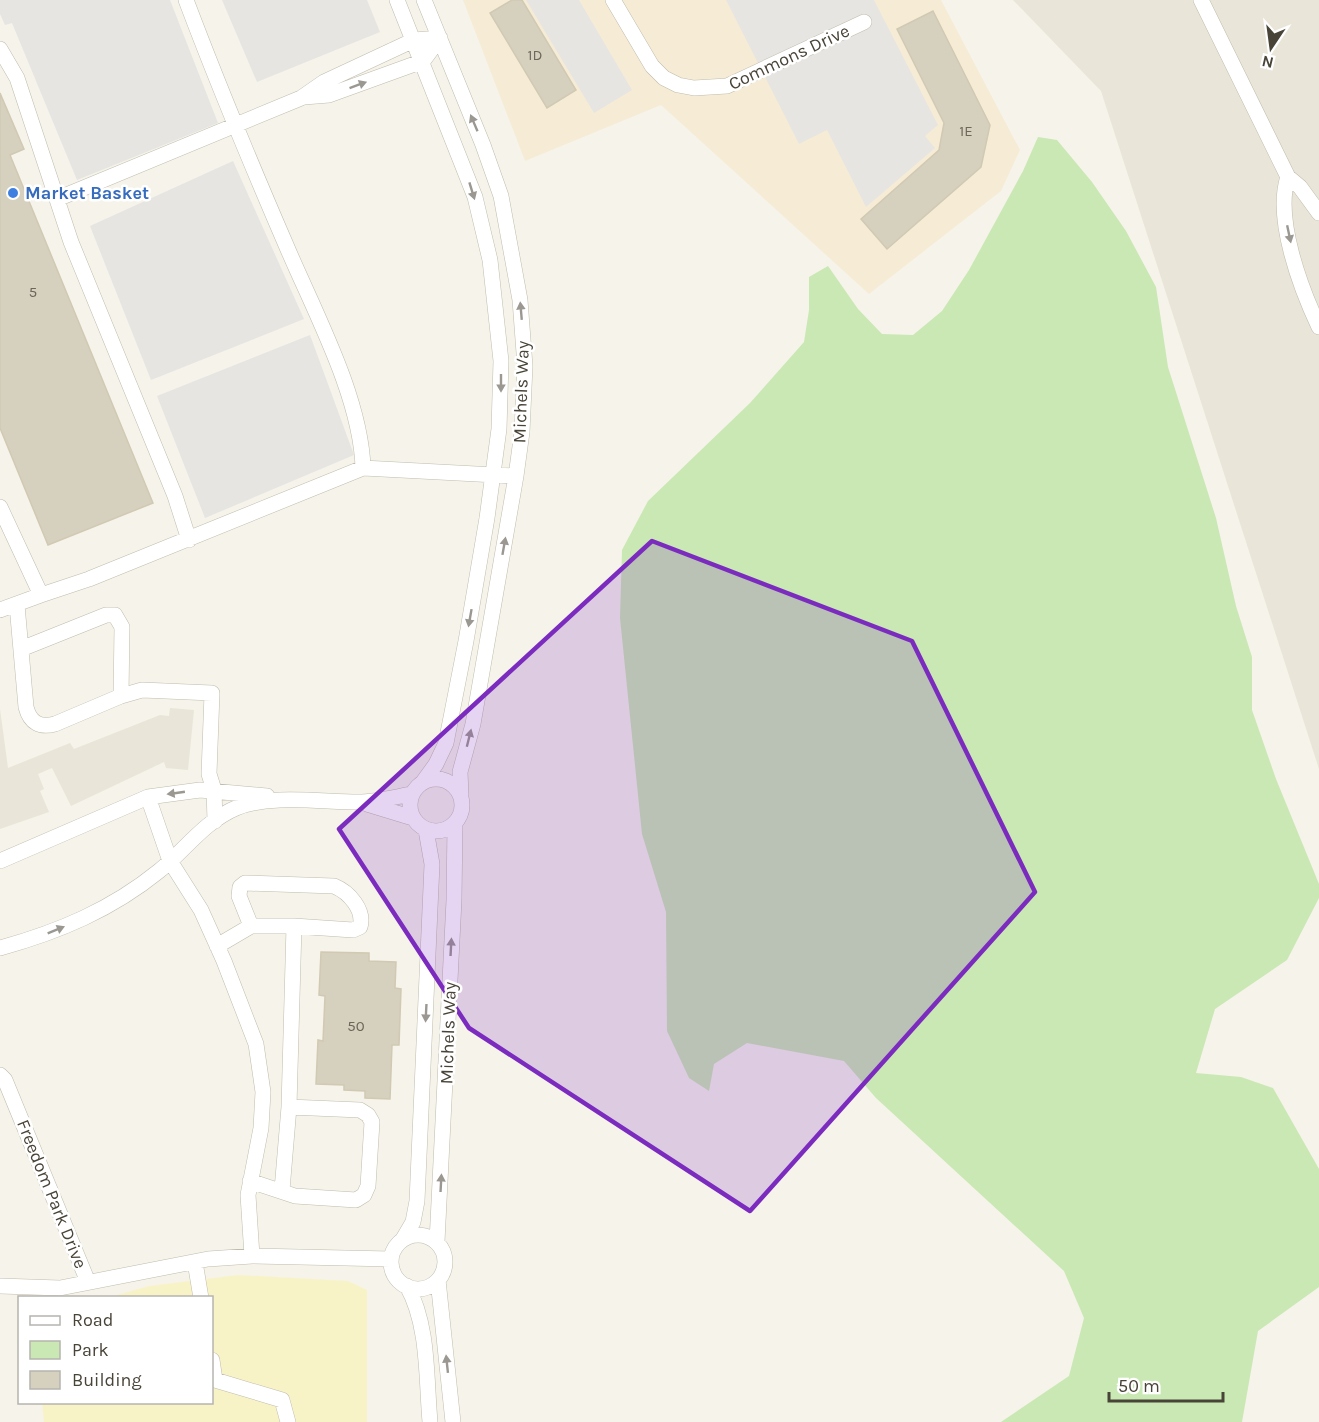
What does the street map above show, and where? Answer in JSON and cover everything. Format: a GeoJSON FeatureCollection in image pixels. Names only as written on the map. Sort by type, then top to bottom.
{"type":"FeatureCollection","features":[{"type":"Feature","properties":{"kind":"street"},"geometry":{"type":"LineString","coordinates":[[186,0],[235,125],[342,380],[359,431],[363,468]]}},
{"type":"Feature","properties":{"kind":"street","name":"Michels Way"},"geometry":{"type":"LineString","coordinates":[[398,0],[464,164],[490,260],[501,361],[499,429],[494,473],[449,731],[443,752],[423,782]]}},
{"type":"Feature","properties":{"kind":"street","name":"Michels Way"},"geometry":{"type":"LineString","coordinates":[[424,0],[501,196],[513,260],[525,366],[522,432],[516,476],[473,724],[460,772],[460,795]]}},
{"type":"Feature","properties":{"kind":"street","name":"Commons Drive"},"geometry":{"type":"LineString","coordinates":[[613,0],[652,66],[664,78],[678,85],[694,88],[727,87],[864,22]]}},
{"type":"Feature","properties":{"kind":"street"},"geometry":{"type":"LineString","coordinates":[[1201,0],[1288,177],[1300,187],[1319,213]]}},
{"type":"Feature","properties":{"kind":"street"},"geometry":{"type":"LineString","coordinates":[[301,98],[329,95],[423,61],[440,38]]}},
{"type":"Feature","properties":{"kind":"street"},"geometry":{"type":"LineString","coordinates":[[57,200],[301,98],[324,82],[414,40],[440,38]]}},
{"type":"Feature","properties":{"kind":"street"},"geometry":{"type":"LineString","coordinates":[[0,49],[17,78],[71,242],[175,496],[189,540]]}},
{"type":"Feature","properties":{"kind":"street"},"geometry":{"type":"LineString","coordinates":[[1288,177],[1283,192],[1287,229],[1308,304],[1319,327]]}},
{"type":"Feature","properties":{"kind":"street"},"geometry":{"type":"LineString","coordinates":[[0,610],[89,579],[189,540],[363,468],[494,473],[516,476]]}},
{"type":"Feature","properties":{"kind":"street"},"geometry":{"type":"LineString","coordinates":[[0,507],[41,595]]}},
{"type":"Feature","properties":{"kind":"street"},"geometry":{"type":"LineString","coordinates":[[16,605],[26,707],[28,717],[35,724],[46,726],[55,724],[142,690],[212,693],[209,774],[214,790],[215,821]]}},
{"type":"Feature","properties":{"kind":"street"},"geometry":{"type":"LineString","coordinates":[[21,649],[106,615],[115,615],[122,627],[122,696]]}},
{"type":"Feature","properties":{"kind":"street"},"geometry":{"type":"LineString","coordinates":[[361,802],[413,818],[426,830],[441,831],[455,824],[462,810],[460,795],[449,782],[432,779],[423,782],[412,794],[410,810],[413,818]]}},
{"type":"Feature","properties":{"kind":"street"},"geometry":{"type":"LineString","coordinates":[[0,861],[148,797],[214,790],[297,800],[361,802],[412,794]]}},
{"type":"Feature","properties":{"kind":"street"},"geometry":{"type":"LineString","coordinates":[[148,797],[170,861],[201,910],[256,1044],[262,1104],[261,1128],[248,1195],[252,1256]]}},
{"type":"Feature","properties":{"kind":"street"},"geometry":{"type":"LineString","coordinates":[[0,948],[47,934],[85,919],[113,904],[170,861],[215,821],[237,808],[252,804],[297,800]]}},
{"type":"Feature","properties":{"kind":"street","name":"Michels Way"},"geometry":{"type":"LineString","coordinates":[[437,1242],[454,900],[455,824]]}},
{"type":"Feature","properties":{"kind":"street","name":"Michels Way"},"geometry":{"type":"LineString","coordinates":[[403,1239],[412,1222],[417,1201],[432,864],[426,830]]}},
{"type":"Feature","properties":{"kind":"street"},"geometry":{"type":"LineString","coordinates":[[217,946],[251,926],[353,930],[360,927],[362,919],[359,908],[341,889],[334,886],[245,883],[240,887],[239,896],[251,926]]}},
{"type":"Feature","properties":{"kind":"street"},"geometry":{"type":"LineString","coordinates":[[282,1190],[289,1107],[294,926]]}},
{"type":"Feature","properties":{"kind":"street","name":"Freedom Park Drive"},"geometry":{"type":"LineString","coordinates":[[0,1075],[5,1080],[88,1282]]}},
{"type":"Feature","properties":{"kind":"street"},"geometry":{"type":"LineString","coordinates":[[250,1181],[295,1196],[357,1200],[364,1195],[368,1186],[372,1122],[368,1115],[360,1110],[289,1107]]}},
{"type":"Feature","properties":{"kind":"street"},"geometry":{"type":"LineString","coordinates":[[430,1422],[416,1304],[407,1286],[395,1275],[391,1259],[397,1244],[403,1239],[419,1235],[437,1242],[444,1254],[445,1263],[438,1280],[453,1422]]}},
{"type":"Feature","properties":{"kind":"street"},"geometry":{"type":"LineString","coordinates":[[0,1287],[49,1288],[195,1262],[252,1256],[391,1259]]}},
{"type":"Feature","properties":{"kind":"street"},"geometry":{"type":"LineString","coordinates":[[195,1262],[201,1296]]}},
{"type":"Feature","properties":{"kind":"street"},"geometry":{"type":"LineString","coordinates":[[407,1286],[423,1288],[438,1280]]}},
{"type":"Feature","properties":{"kind":"street"},"geometry":{"type":"LineString","coordinates":[[213,1367],[215,1380],[282,1400],[288,1422]]}},
{"type":"Feature","properties":{"kind":"highlighted area"},"geometry":{"type":"Polygon","coordinates":[[[652,541],[912,641],[1035,892],[750,1211],[469,1028],[339,829],[652,541]]]}},
{"type":"Feature","properties":{"kind":"shaded area"},"geometry":{"type":"Polygon","coordinates":[[[0,0],[170,0],[218,123],[77,180],[12,23],[5,25],[0,14],[0,0]]]}},
{"type":"Feature","properties":{"kind":"shaded area"},"geometry":{"type":"Polygon","coordinates":[[[222,0],[367,0],[380,32],[257,82],[222,0]]]}},
{"type":"Feature","properties":{"kind":"shaded area"},"geometry":{"type":"Polygon","coordinates":[[[463,0],[941,0],[1020,150],[1001,191],[869,294],[661,105],[525,161],[463,0]]]}},
{"type":"Feature","properties":{"kind":"shaded area"},"geometry":{"type":"Polygon","coordinates":[[[526,0],[579,0],[632,90],[594,113],[526,0]]]}},
{"type":"Feature","properties":{"kind":"shaded area"},"geometry":{"type":"Polygon","coordinates":[[[726,0],[874,0],[938,125],[925,136],[935,148],[866,207],[827,130],[799,144],[726,0]]]}},
{"type":"Feature","properties":{"kind":"shaded area"},"geometry":{"type":"Polygon","coordinates":[[[1013,0],[1319,0],[1319,769],[1101,91],[1013,0]]]}},
{"type":"Feature","properties":{"kind":"shaded area"},"geometry":{"type":"Polygon","coordinates":[[[233,161],[304,319],[151,380],[90,226],[233,161]]]}},
{"type":"Feature","properties":{"kind":"shaded area"},"geometry":{"type":"Polygon","coordinates":[[[310,335],[354,455],[205,518],[157,396],[310,335]]]}},
{"type":"Feature","properties":{"kind":"shaded area"},"geometry":{"type":"Polygon","coordinates":[[[170,708],[194,710],[188,770],[166,768],[164,762],[71,806],[52,768],[38,774],[44,789],[40,791],[49,812],[0,829],[0,709],[8,768],[70,743],[74,749],[160,715],[169,716],[170,708]]]}},
{"type":"Feature","properties":{"kind":"green space"},"geometry":{"type":"Polygon","coordinates":[[[1038,137],[1057,140],[1092,182],[1126,231],[1156,287],[1168,367],[1216,518],[1236,606],[1252,657],[1252,710],[1276,779],[1319,884],[1319,898],[1287,960],[1215,1009],[1196,1073],[1241,1077],[1273,1088],[1319,1169],[1319,1287],[1258,1331],[1242,1422],[1001,1422],[1069,1376],[1084,1318],[1064,1271],[876,1098],[844,1061],[747,1043],[714,1064],[709,1091],[689,1078],[667,1031],[666,912],[642,834],[620,618],[622,550],[648,501],[750,403],[804,342],[809,310],[809,277],[828,266],[858,309],[882,334],[913,335],[942,311],[969,270],[1023,171],[1038,137]]]}},
{"type":"Feature","properties":{"kind":"sand"},"geometry":{"type":"Polygon","coordinates":[[[238,1275],[348,1281],[367,1290],[367,1422],[44,1422],[42,1404],[213,1404],[213,1296],[114,1296],[149,1286],[238,1275]]]}},
{"type":"Feature","properties":{"kind":"building"},"geometry":{"type":"Polygon","coordinates":[[[512,0],[522,0],[576,90],[547,108],[490,13],[512,0]]]}},
{"type":"Feature","properties":{"kind":"building"},"geometry":{"type":"Polygon","coordinates":[[[933,11],[990,125],[981,167],[887,249],[861,219],[939,150],[944,123],[897,29],[933,11]]]}},
{"type":"Feature","properties":{"kind":"building"},"geometry":{"type":"Polygon","coordinates":[[[0,93],[24,149],[10,155],[153,503],[48,545],[0,428],[0,93]]]}},
{"type":"Feature","properties":{"kind":"building"},"geometry":{"type":"Polygon","coordinates":[[[321,952],[369,953],[369,961],[396,962],[395,988],[401,989],[399,1045],[392,1045],[390,1099],[365,1098],[365,1091],[344,1090],[344,1085],[316,1084],[318,1040],[323,1041],[325,996],[319,995],[321,952]]]}},
{"type":"Feature","properties":{"kind":"place","name":"Market Basket"},"geometry":{"type":"Point","coordinates":[13,193]}}]}
